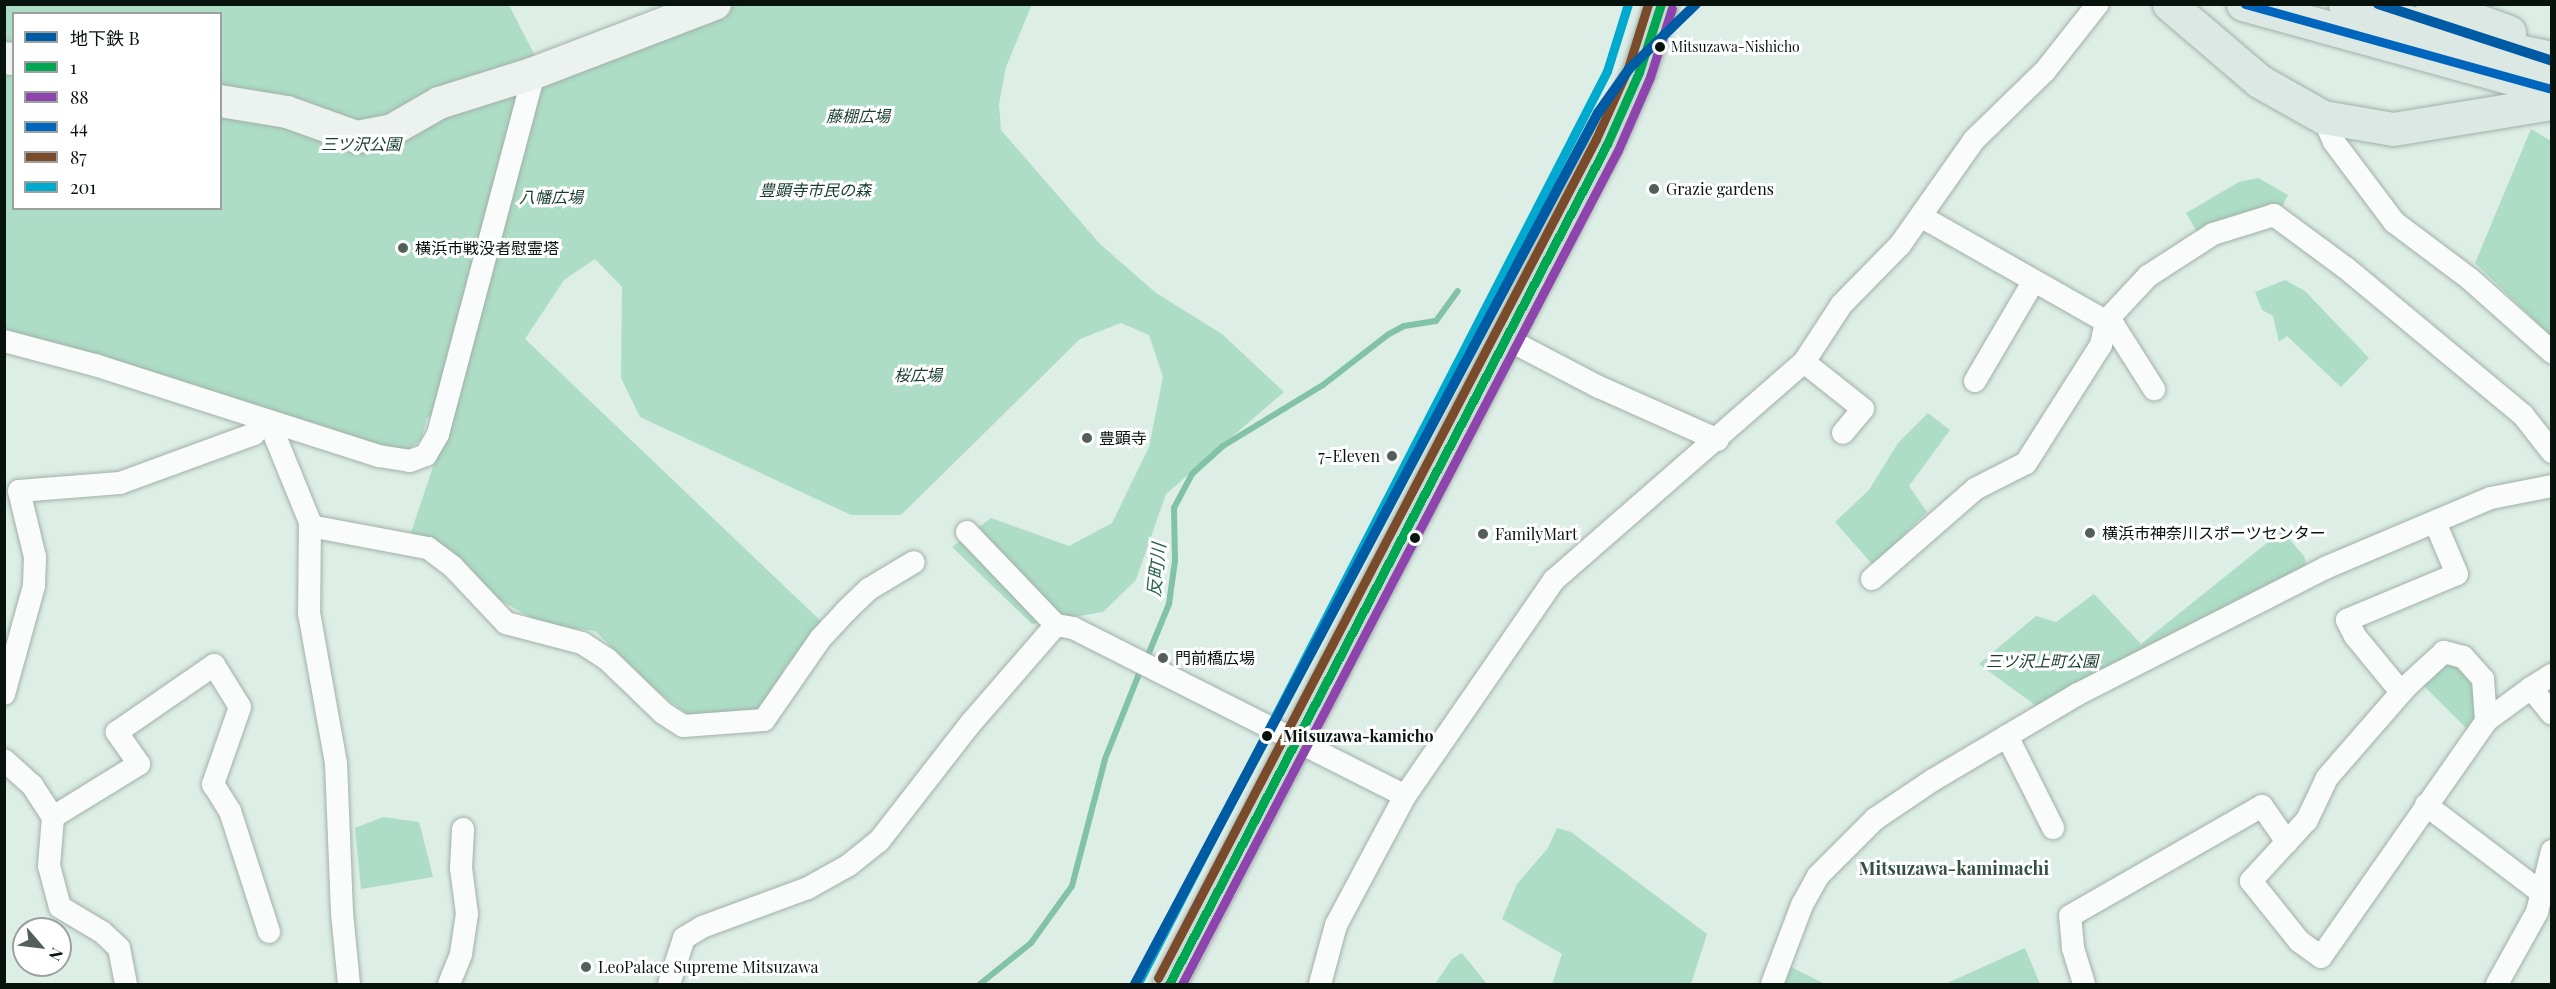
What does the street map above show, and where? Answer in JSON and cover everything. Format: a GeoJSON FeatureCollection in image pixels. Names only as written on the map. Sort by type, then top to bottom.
{"type":"FeatureCollection","features":[{"type":"Feature","properties":{"kind":"highway"},"geometry":{"type":"LineString","coordinates":[[1168,984],[1618,76],[1641,4]]}},
{"type":"Feature","properties":{"kind":"highway"},"geometry":{"type":"LineString","coordinates":[[1151,984],[1507,339],[1607,144],[1639,72],[1661,4]]}},
{"type":"Feature","properties":{"kind":"main road"},"geometry":{"type":"LineString","coordinates":[[2169,4],[2259,81],[2323,117],[2393,129],[2552,103]]}},
{"type":"Feature","properties":{"kind":"main road"},"geometry":{"type":"LineString","coordinates":[[2242,4],[2337,17],[2552,58]]}},
{"type":"Feature","properties":{"kind":"main road"},"geometry":{"type":"LineString","coordinates":[[2432,4],[2552,49]]}},
{"type":"Feature","properties":{"kind":"main road"},"geometry":{"type":"LineString","coordinates":[[2337,17],[2552,89]]}},
{"type":"Feature","properties":{"kind":"street"},"geometry":{"type":"LineString","coordinates":[[222,101],[287,112],[357,137],[392,130],[439,103],[534,73],[715,4]]}},
{"type":"Feature","properties":{"kind":"street"},"geometry":{"type":"LineString","coordinates":[[1320,984],[1336,925],[1405,796],[1554,580],[1719,440],[1804,362],[1842,304],[1922,217],[1974,140],[2044,70],[2098,4]]}},
{"type":"Feature","properties":{"kind":"street"},"geometry":{"type":"LineString","coordinates":[[4,341],[95,365],[379,456],[410,460],[426,456],[438,434],[534,73]]}},
{"type":"Feature","properties":{"kind":"street"},"geometry":{"type":"LineString","coordinates":[[2323,117],[2334,142],[2394,222],[2470,279],[2552,352]]}},
{"type":"Feature","properties":{"kind":"street"},"geometry":{"type":"LineString","coordinates":[[1872,579],[1975,489],[2026,463],[2101,345],[2106,321],[2148,276],[2213,234],[2274,215],[2346,268],[2523,416],[2552,452]]}},
{"type":"Feature","properties":{"kind":"street"},"geometry":{"type":"LineString","coordinates":[[1922,217],[2114,326],[2154,389]]}},
{"type":"Feature","properties":{"kind":"street"},"geometry":{"type":"LineString","coordinates":[[1975,381],[2033,282]]}},
{"type":"Feature","properties":{"kind":"street"},"geometry":{"type":"LineString","coordinates":[[1507,339],[1599,387],[1719,440]]}},
{"type":"Feature","properties":{"kind":"street"},"geometry":{"type":"LineString","coordinates":[[1804,362],[1863,409],[1843,433]]}},
{"type":"Feature","properties":{"kind":"street"},"geometry":{"type":"LineString","coordinates":[[267,422],[310,526],[309,613],[336,763],[342,913],[349,984]]}},
{"type":"Feature","properties":{"kind":"street"},"geometry":{"type":"LineString","coordinates":[[4,694],[34,586],[35,557],[19,491],[120,483],[254,434],[267,422]]}},
{"type":"Feature","properties":{"kind":"street"},"geometry":{"type":"LineString","coordinates":[[1773,984],[1802,905],[1818,876],[1875,819],[2078,694],[2325,568],[2491,498],[2552,486]]}},
{"type":"Feature","properties":{"kind":"street"},"geometry":{"type":"LineString","coordinates":[[2401,693],[2347,620],[2457,574],[2434,522]]}},
{"type":"Feature","properties":{"kind":"street"},"geometry":{"type":"LineString","coordinates":[[310,526],[428,548],[453,567],[506,623],[582,643],[607,659],[663,713],[683,726],[764,720],[820,639],[840,618],[869,589],[915,562]]}},
{"type":"Feature","properties":{"kind":"street"},"geometry":{"type":"LineString","coordinates":[[967,532],[1056,625],[1072,628],[1288,739],[1405,796]]}},
{"type":"Feature","properties":{"kind":"street"},"geometry":{"type":"LineString","coordinates":[[669,984],[675,958],[684,938],[702,927],[808,888],[849,865],[879,841],[970,723],[1056,625]]}},
{"type":"Feature","properties":{"kind":"street"},"geometry":{"type":"LineString","coordinates":[[2486,721],[2484,679],[2463,657],[2444,652],[2401,693],[2327,778],[2307,820],[2251,880],[2299,941],[2321,957],[2486,721],[2552,675]]}},
{"type":"Feature","properties":{"kind":"street"},"geometry":{"type":"LineString","coordinates":[[53,817],[139,764],[117,732],[214,665],[240,707],[213,784],[230,811],[269,932]]}},
{"type":"Feature","properties":{"kind":"street"},"geometry":{"type":"LineString","coordinates":[[2531,688],[2552,714]]}},
{"type":"Feature","properties":{"kind":"street"},"geometry":{"type":"LineString","coordinates":[[2007,736],[2053,828]]}},
{"type":"Feature","properties":{"kind":"street"},"geometry":{"type":"LineString","coordinates":[[4,760],[32,785],[53,817],[49,866],[60,907],[119,948],[126,984]]}},
{"type":"Feature","properties":{"kind":"street"},"geometry":{"type":"LineString","coordinates":[[2426,805],[2547,894]]}},
{"type":"Feature","properties":{"kind":"street"},"geometry":{"type":"LineString","coordinates":[[2084,984],[2073,948],[2070,916],[2262,806],[2287,842]]}},
{"type":"Feature","properties":{"kind":"street"},"geometry":{"type":"LineString","coordinates":[[449,984],[461,954],[467,914],[461,868],[463,829]]}},
{"type":"Feature","properties":{"kind":"street"},"geometry":{"type":"LineString","coordinates":[[2497,984],[2547,894],[2552,851]]}},
{"type":"Feature","properties":{"kind":"green space"},"geometry":{"type":"Polygon","coordinates":[[[1032,4],[1006,67],[999,104],[1001,130],[1100,244],[1156,293],[1222,334],[1284,392],[1166,494],[1136,580],[1103,612],[1032,624],[952,547],[991,518],[1069,546],[1112,523],[1149,447],[1163,377],[1149,335],[1121,323],[1080,339],[901,515],[851,515],[640,417],[621,378],[622,287],[595,259],[564,280],[525,339],[824,624],[788,664],[757,712],[691,717],[656,690],[595,631],[542,624],[493,596],[410,535],[454,405],[427,418],[421,440],[403,452],[5,340],[5,5],[509,5],[534,54],[529,71],[715,5],[1032,4]]]}},
{"type":"Feature","properties":{"kind":"green space"},"geometry":{"type":"Polygon","coordinates":[[[2531,129],[2551,141],[2551,336],[2475,263],[2531,129]]]}},
{"type":"Feature","properties":{"kind":"green space"},"geometry":{"type":"Polygon","coordinates":[[[2258,178],[2288,195],[2279,212],[2197,232],[2186,213],[2239,182],[2258,178]]]}},
{"type":"Feature","properties":{"kind":"green space"},"geometry":{"type":"Polygon","coordinates":[[[2285,280],[2305,291],[2369,358],[2341,387],[2287,336],[2279,342],[2273,316],[2262,310],[2255,292],[2285,280]]]}},
{"type":"Feature","properties":{"kind":"green space"},"geometry":{"type":"Polygon","coordinates":[[[1928,413],[1950,430],[1909,486],[1927,512],[1873,565],[1835,522],[1869,490],[1898,443],[1928,413]]]}},
{"type":"Feature","properties":{"kind":"green space","name":"三ツ沢上町公園"},"geometry":{"type":"Polygon","coordinates":[[[2282,531],[2304,556],[2307,566],[2039,708],[1979,664],[2036,616],[2056,622],[2094,594],[2141,644],[2282,531]]]}},
{"type":"Feature","properties":{"kind":"green space"},"geometry":{"type":"Polygon","coordinates":[[[2444,660],[2459,662],[2474,678],[2478,718],[2468,730],[2421,683],[2444,660]]]}},
{"type":"Feature","properties":{"kind":"green space"},"geometry":{"type":"Polygon","coordinates":[[[383,817],[419,822],[433,877],[361,889],[355,828],[383,817]]]}},
{"type":"Feature","properties":{"kind":"green space"},"geometry":{"type":"Polygon","coordinates":[[[1557,828],[1571,832],[1707,934],[1691,984],[1552,984],[1562,954],[1502,919],[1517,884],[1548,848],[1557,828]]]}},
{"type":"Feature","properties":{"kind":"green space"},"geometry":{"type":"Polygon","coordinates":[[[2025,948],[2040,984],[1945,984],[2025,948]]]}},
{"type":"Feature","properties":{"kind":"green space"},"geometry":{"type":"Polygon","coordinates":[[[1462,953],[1487,984],[1435,984],[1452,959],[1462,953]]]}},
{"type":"Feature","properties":{"kind":"green space"},"geometry":{"type":"Polygon","coordinates":[[[1791,967],[1825,984],[1785,984],[1791,967]]]}},
{"type":"Feature","properties":{"kind":"waterway","name":"反町川"},"geometry":{"type":"LineString","coordinates":[[1146,660],[1169,604],[1175,561],[1174,508],[1192,474],[1223,446],[1323,385],[1389,334],[1404,326],[1436,321],[1458,291]]}},
{"type":"Feature","properties":{"kind":"waterway","name":"反町川"},"geometry":{"type":"LineString","coordinates":[[980,984],[1031,943],[1072,886],[1105,759],[1141,669]]}},
{"type":"Feature","properties":{"kind":"metro line","name":"B"},"geometry":{"type":"LineString","coordinates":[[1135,984],[1598,113],[1629,69],[1696,4]]}},
{"type":"Feature","properties":{"kind":"metro line","name":"B"},"geometry":{"type":"LineString","coordinates":[[2378,4],[2552,61]]}},
{"type":"Feature","properties":{"kind":"transit line","name":"201"},"geometry":{"type":"LineString","coordinates":[[1140,979],[1607,71],[1628,4]]}},
{"type":"Feature","properties":{"kind":"transit line","name":"87"},"geometry":{"type":"LineString","coordinates":[[1158,978],[1596,139],[1628,68],[1648,4]]}},
{"type":"Feature","properties":{"kind":"transit line","name":"1"},"geometry":{"type":"LineString","coordinates":[[1169,984],[1607,144],[1639,72],[1661,4]]}},
{"type":"Feature","properties":{"kind":"transit line","name":"44"},"geometry":{"type":"LineString","coordinates":[[2245,4],[2552,89]]}},
{"type":"Feature","properties":{"kind":"transit line","name":"88"},"geometry":{"type":"LineString","coordinates":[[1182,984],[1618,150],[1650,77],[1672,8]]}},
{"type":"Feature","properties":{"kind":"place","name":"Mitsuzawa-Nishicho"},"geometry":{"type":"Point","coordinates":[1660,47]}},
{"type":"Feature","properties":{"kind":"place","name":"Grazie gardens"},"geometry":{"type":"Point","coordinates":[1654,189]}},
{"type":"Feature","properties":{"kind":"place","name":"横浜市戦没者慰霊塔"},"geometry":{"type":"Point","coordinates":[403,248]}},
{"type":"Feature","properties":{"kind":"place","name":"豊顕寺"},"geometry":{"type":"Point","coordinates":[1087,438]}},
{"type":"Feature","properties":{"kind":"place","name":"7-Eleven"},"geometry":{"type":"Point","coordinates":[1392,456]}},
{"type":"Feature","properties":{"kind":"place","name":"横浜市神奈川スポーツセンター"},"geometry":{"type":"Point","coordinates":[2090,533]}},
{"type":"Feature","properties":{"kind":"place","name":"FamilyMart"},"geometry":{"type":"Point","coordinates":[1483,534]}},
{"type":"Feature","properties":{"kind":"place","name":"門前橋広場"},"geometry":{"type":"Point","coordinates":[1163,658]}},
{"type":"Feature","properties":{"kind":"place","name":"Mitsuzawa-kamicho"},"geometry":{"type":"Point","coordinates":[1267,736]}},
{"type":"Feature","properties":{"kind":"place","name":"LeoPalace Supreme Mitsuzawa"},"geometry":{"type":"Point","coordinates":[586,967]}},
{"type":"Feature","properties":{"kind":"district","name":"Mitsuzawa-kamimachi"},"geometry":{"type":"Point","coordinates":[1954,868]}},
{"type":"Feature","properties":{"kind":"park label","name":"藤棚広場"},"geometry":{"type":"Point","coordinates":[858,116]}},
{"type":"Feature","properties":{"kind":"park label","name":"三ツ沢公園"},"geometry":{"type":"Point","coordinates":[361,144]}},
{"type":"Feature","properties":{"kind":"park label","name":"豊顕寺市民の森"},"geometry":{"type":"Point","coordinates":[815,190]}},
{"type":"Feature","properties":{"kind":"park label","name":"八幡広場"},"geometry":{"type":"Point","coordinates":[551,197]}},
{"type":"Feature","properties":{"kind":"park label","name":"桜広場"},"geometry":{"type":"Point","coordinates":[918,375]}}]}
